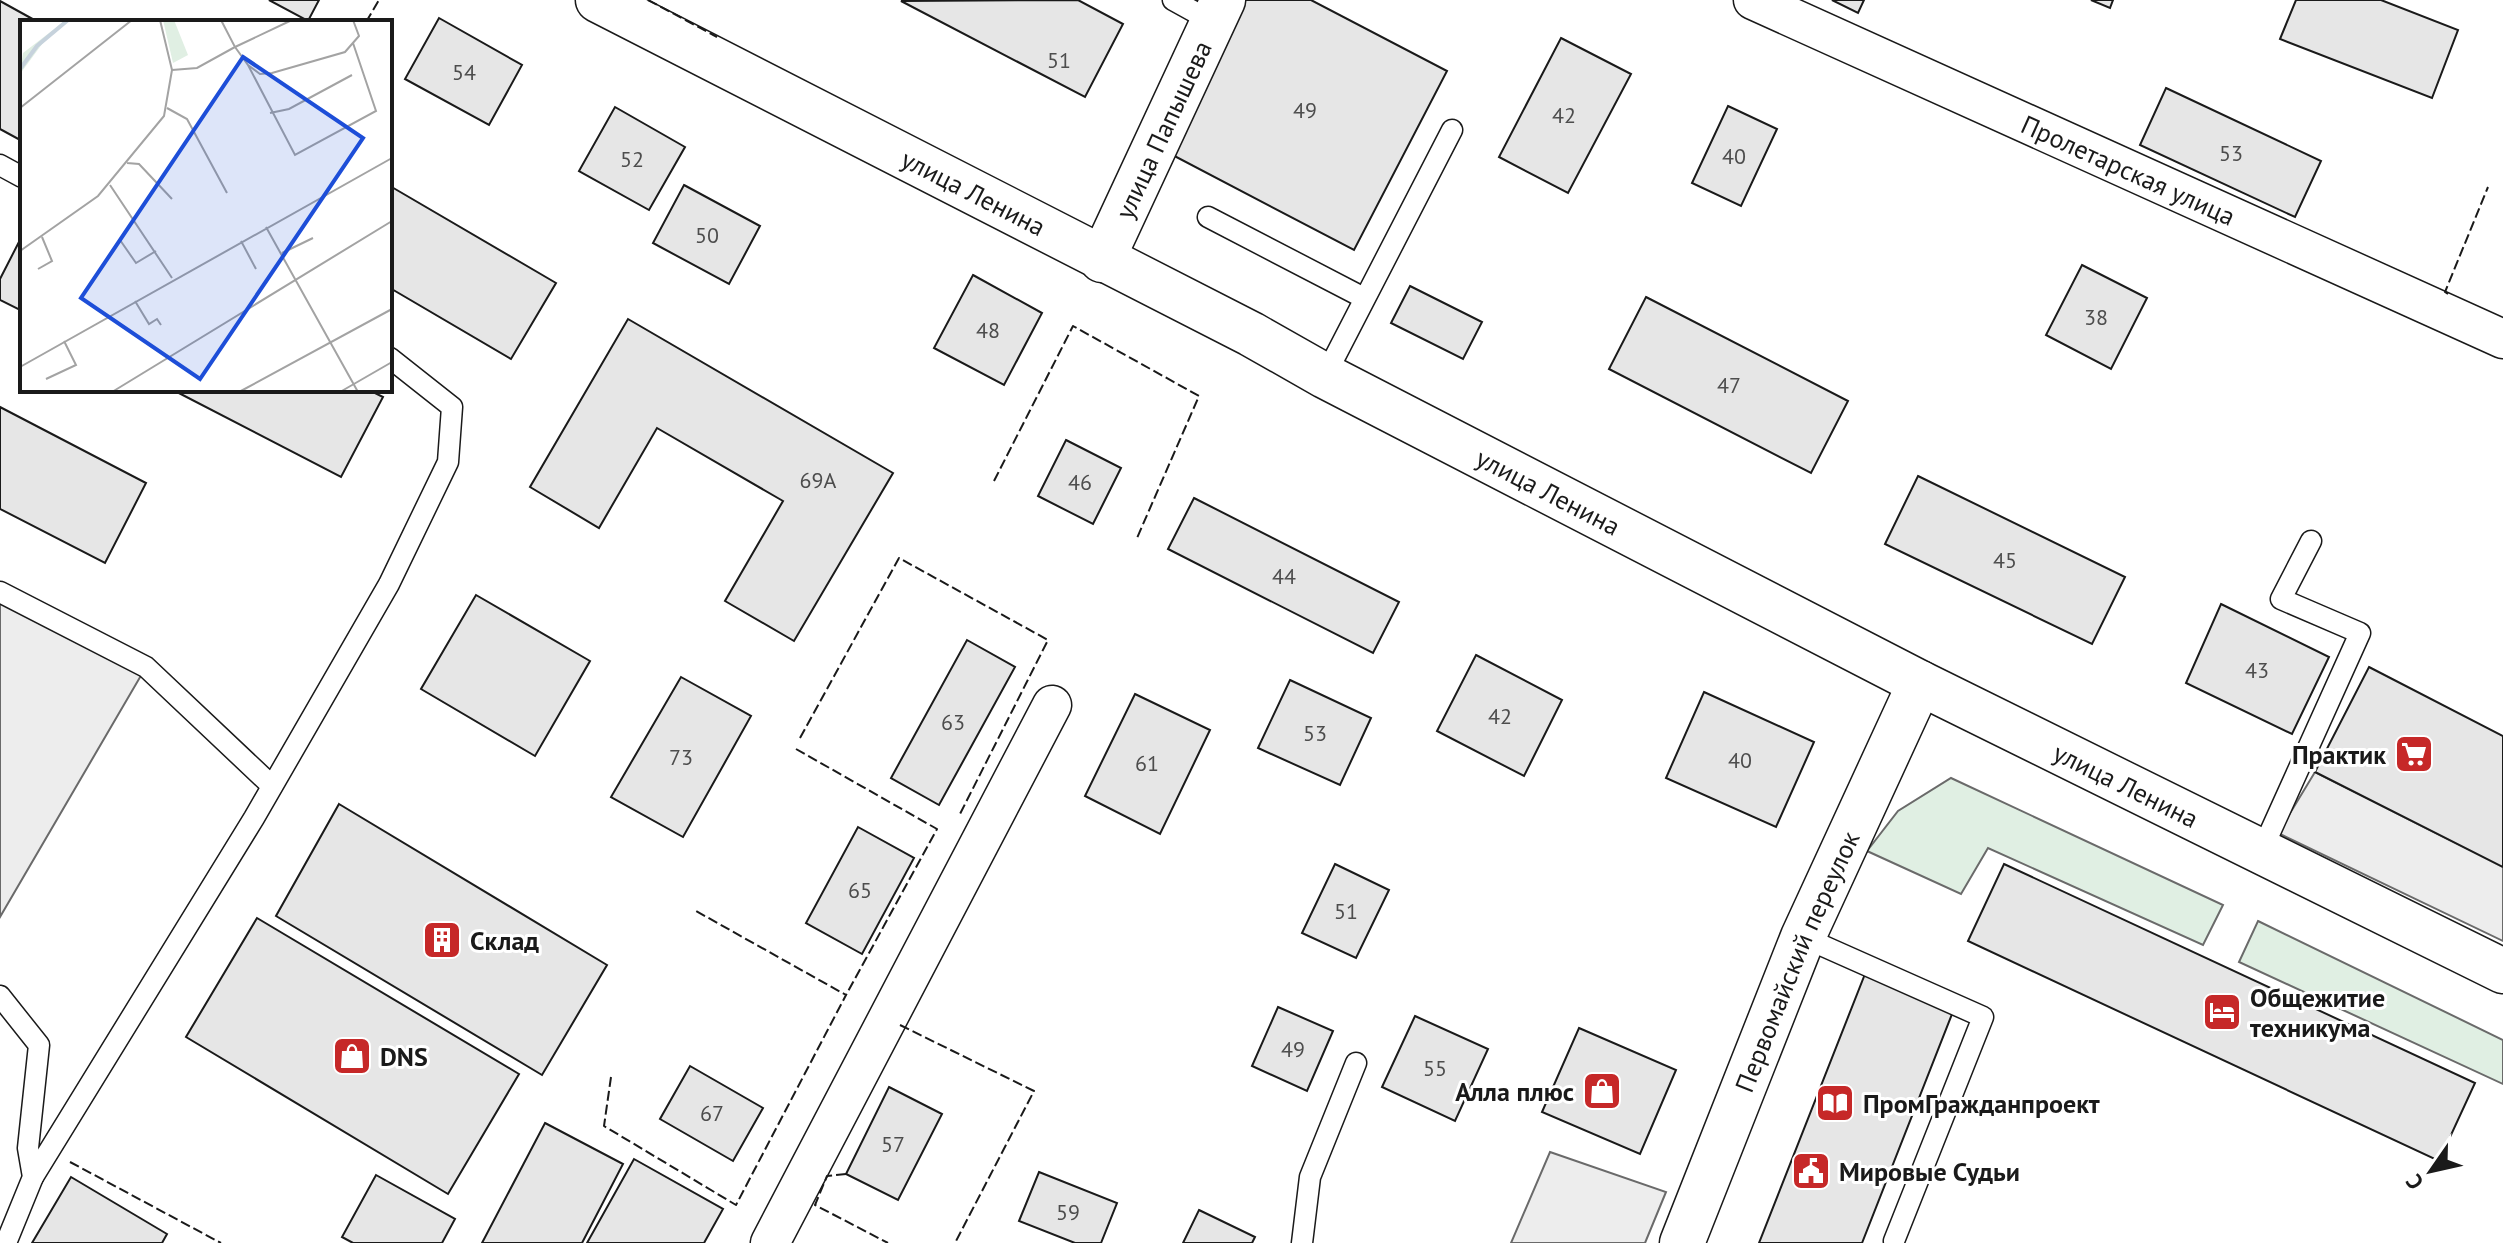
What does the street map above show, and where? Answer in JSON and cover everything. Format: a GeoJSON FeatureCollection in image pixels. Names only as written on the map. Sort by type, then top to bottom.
{"type":"FeatureCollection","features":[{"type":"Feature","properties":{"kind":"main road","name":"улица Ленина"},"geometry":{"type":"LineString","coordinates":[[598,0],[1251,334],[1325,376],[1920,683],[2503,971]]}},
{"type":"Feature","properties":{"kind":"main road","name":"улица Папышева"},"geometry":{"type":"LineString","coordinates":[[1102,260],[1217,11]]}},
{"type":"Feature","properties":{"kind":"main road","name":"Первомайский переулок"},"geometry":{"type":"LineString","coordinates":[[1682,1243],[1803,937],[1920,683]]}},
{"type":"Feature","properties":{"kind":"street","name":"Пролетарская улица"},"geometry":{"type":"LineString","coordinates":[[1753,0],[2503,339]]}},
{"type":"Feature","properties":{"kind":"street"},"geometry":{"type":"LineString","coordinates":[[770,1243],[1052,705]]}},
{"type":"Feature","properties":{"kind":"lane"},"geometry":{"type":"LineString","coordinates":[[1173,0],[1217,11]]}},
{"type":"Feature","properties":{"kind":"lane"},"geometry":{"type":"LineString","coordinates":[[1325,376],[1452,130]]}},
{"type":"Feature","properties":{"kind":"lane"},"geometry":{"type":"LineString","coordinates":[[0,165],[20,176]]}},
{"type":"Feature","properties":{"kind":"lane"},"geometry":{"type":"LineString","coordinates":[[1208,217],[1364,298]]}},
{"type":"Feature","properties":{"kind":"lane"},"geometry":{"type":"LineString","coordinates":[[6,1243],[33,1177],[272,786],[389,584],[448,462],[452,407],[392,360]]}},
{"type":"Feature","properties":{"kind":"lane"},"geometry":{"type":"LineString","coordinates":[[2262,850],[2360,633],[2281,599],[2311,541]]}},
{"type":"Feature","properties":{"kind":"lane"},"geometry":{"type":"LineString","coordinates":[[0,592],[146,667],[272,786]]}},
{"type":"Feature","properties":{"kind":"lane"},"geometry":{"type":"LineString","coordinates":[[1803,937],[1983,1017],[1894,1241]]}},
{"type":"Feature","properties":{"kind":"lane"},"geometry":{"type":"LineString","coordinates":[[0,996],[39,1045],[28,1148],[33,1177]]}},
{"type":"Feature","properties":{"kind":"lane"},"geometry":{"type":"LineString","coordinates":[[1302,1243],[1310,1177],[1356,1063]]}},
{"type":"Feature","properties":{"kind":"green space"},"geometry":{"type":"Polygon","coordinates":[[[1951,778],[2223,905],[2203,945],[1988,848],[1961,894],[1867,851],[1898,811],[1951,778]]]}},
{"type":"Feature","properties":{"kind":"green space"},"geometry":{"type":"Polygon","coordinates":[[[2258,921],[2503,1040],[2503,1084],[2239,962],[2258,921]]]}},
{"type":"Feature","properties":{"kind":"shaded area"},"geometry":{"type":"Polygon","coordinates":[[[0,592],[146,667],[0,917],[0,592]]]}},
{"type":"Feature","properties":{"kind":"shaded area"},"geometry":{"type":"Polygon","coordinates":[[[2315,772],[2503,867],[2503,941],[2278,833],[2315,772]]]}},
{"type":"Feature","properties":{"kind":"shaded area"},"geometry":{"type":"Polygon","coordinates":[[[1550,1152],[1666,1192],[1645,1243],[1511,1243],[1550,1152]]]}},
{"type":"Feature","properties":{"kind":"building"},"geometry":{"type":"Polygon","coordinates":[[[269,0],[319,0],[306,20],[269,0]]]}},
{"type":"Feature","properties":{"kind":"building"},"geometry":{"type":"Polygon","coordinates":[[[1078,0],[1123,24],[1085,97],[901,1],[1078,0]]]}},
{"type":"Feature","properties":{"kind":"building"},"geometry":{"type":"Polygon","coordinates":[[[1241,0],[1311,0],[1447,71],[1354,250],[1163,150],[1241,0]]]}},
{"type":"Feature","properties":{"kind":"building"},"geometry":{"type":"Polygon","coordinates":[[[1832,0],[1864,0],[1858,13],[1832,0]]]}},
{"type":"Feature","properties":{"kind":"building"},"geometry":{"type":"Polygon","coordinates":[[[2091,0],[2113,0],[2110,8],[2091,0]]]}},
{"type":"Feature","properties":{"kind":"building"},"geometry":{"type":"Polygon","coordinates":[[[2296,0],[2381,0],[2458,30],[2432,98],[2280,39],[2296,0]]]}},
{"type":"Feature","properties":{"kind":"building"},"geometry":{"type":"Polygon","coordinates":[[[0,1],[34,20],[20,20],[20,140],[0,129],[0,1]]]}},
{"type":"Feature","properties":{"kind":"building"},"geometry":{"type":"Polygon","coordinates":[[[439,18],[522,65],[489,125],[405,79],[439,18]]]}},
{"type":"Feature","properties":{"kind":"building"},"geometry":{"type":"Polygon","coordinates":[[[1561,38],[1631,74],[1568,193],[1499,157],[1561,38]]]}},
{"type":"Feature","properties":{"kind":"building"},"geometry":{"type":"Polygon","coordinates":[[[2166,88],[2321,161],[2295,217],[2140,145],[2166,88]]]}},
{"type":"Feature","properties":{"kind":"building"},"geometry":{"type":"Polygon","coordinates":[[[1728,106],[1777,129],[1741,206],[1692,183],[1728,106]]]}},
{"type":"Feature","properties":{"kind":"building"},"geometry":{"type":"Polygon","coordinates":[[[615,107],[685,147],[649,210],[579,171],[615,107]]]}},
{"type":"Feature","properties":{"kind":"building"},"geometry":{"type":"Polygon","coordinates":[[[684,185],[760,226],[729,284],[653,243],[684,185]]]}},
{"type":"Feature","properties":{"kind":"building"},"geometry":{"type":"Polygon","coordinates":[[[392,187],[556,283],[511,359],[392,289],[392,187]]]}},
{"type":"Feature","properties":{"kind":"building"},"geometry":{"type":"Polygon","coordinates":[[[20,240],[20,310],[0,300],[0,279],[20,240]]]}},
{"type":"Feature","properties":{"kind":"building"},"geometry":{"type":"Polygon","coordinates":[[[2082,265],[2147,298],[2111,369],[2046,335],[2082,265]]]}},
{"type":"Feature","properties":{"kind":"building"},"geometry":{"type":"Polygon","coordinates":[[[973,275],[1042,313],[1004,385],[934,348],[973,275]]]}},
{"type":"Feature","properties":{"kind":"building"},"geometry":{"type":"Polygon","coordinates":[[[1410,286],[1482,322],[1463,359],[1391,323],[1410,286]]]}},
{"type":"Feature","properties":{"kind":"building"},"geometry":{"type":"Polygon","coordinates":[[[1646,297],[1848,401],[1811,473],[1609,369],[1646,297]]]}},
{"type":"Feature","properties":{"kind":"building"},"geometry":{"type":"Polygon","coordinates":[[[628,319],[893,473],[794,641],[725,601],[783,501],[657,428],[599,528],[530,487],[628,319]]]}},
{"type":"Feature","properties":{"kind":"building"},"geometry":{"type":"Polygon","coordinates":[[[177,392],[373,392],[383,397],[341,477],[177,392]]]}},
{"type":"Feature","properties":{"kind":"building"},"geometry":{"type":"Polygon","coordinates":[[[0,407],[146,483],[105,563],[0,509],[0,407]]]}},
{"type":"Feature","properties":{"kind":"building"},"geometry":{"type":"Polygon","coordinates":[[[1066,440],[1121,468],[1093,524],[1038,496],[1066,440]]]}},
{"type":"Feature","properties":{"kind":"building"},"geometry":{"type":"Polygon","coordinates":[[[1918,476],[2125,577],[2092,644],[1885,544],[1918,476]]]}},
{"type":"Feature","properties":{"kind":"building"},"geometry":{"type":"Polygon","coordinates":[[[1194,498],[1399,602],[1373,653],[1168,549],[1194,498]]]}},
{"type":"Feature","properties":{"kind":"building"},"geometry":{"type":"Polygon","coordinates":[[[476,595],[590,661],[535,756],[421,689],[476,595]]]}},
{"type":"Feature","properties":{"kind":"building"},"geometry":{"type":"Polygon","coordinates":[[[2221,604],[2329,657],[2292,734],[2186,683],[2221,604]]]}},
{"type":"Feature","properties":{"kind":"building"},"geometry":{"type":"Polygon","coordinates":[[[967,640],[1015,667],[939,805],[891,778],[967,640]]]}},
{"type":"Feature","properties":{"kind":"building"},"geometry":{"type":"Polygon","coordinates":[[[1476,655],[1562,700],[1524,776],[1437,731],[1476,655]]]}},
{"type":"Feature","properties":{"kind":"building","name":"Практик"},"geometry":{"type":"Polygon","coordinates":[[[2369,667],[2503,736],[2503,867],[2315,772],[2369,667]]]}},
{"type":"Feature","properties":{"kind":"building"},"geometry":{"type":"Polygon","coordinates":[[[681,677],[751,716],[683,837],[611,797],[681,677]]]}},
{"type":"Feature","properties":{"kind":"building"},"geometry":{"type":"Polygon","coordinates":[[[1290,680],[1371,718],[1340,785],[1258,748],[1290,680]]]}},
{"type":"Feature","properties":{"kind":"building"},"geometry":{"type":"Polygon","coordinates":[[[1704,692],[1814,742],[1776,827],[1666,778],[1704,692]]]}},
{"type":"Feature","properties":{"kind":"building"},"geometry":{"type":"Polygon","coordinates":[[[1135,694],[1210,730],[1160,834],[1085,796],[1135,694]]]}},
{"type":"Feature","properties":{"kind":"building","name":"Склад"},"geometry":{"type":"Polygon","coordinates":[[[339,804],[607,965],[542,1075],[276,916],[339,804]]]}},
{"type":"Feature","properties":{"kind":"building"},"geometry":{"type":"Polygon","coordinates":[[[858,827],[914,858],[862,954],[806,923],[858,827]]]}},
{"type":"Feature","properties":{"kind":"building"},"geometry":{"type":"Polygon","coordinates":[[[1335,864],[1389,890],[1356,958],[1302,933],[1335,864]]]}},
{"type":"Feature","properties":{"kind":"building","name":"Общежитие техникума"},"geometry":{"type":"Polygon","coordinates":[[[2004,864],[2475,1083],[2439,1161],[1968,941],[2004,864]]]}},
{"type":"Feature","properties":{"kind":"building","name":"DNS"},"geometry":{"type":"Polygon","coordinates":[[[257,918],[519,1074],[448,1194],[186,1037],[257,918]]]}},
{"type":"Feature","properties":{"kind":"building"},"geometry":{"type":"Polygon","coordinates":[[[1865,974],[1954,1009],[1862,1243],[1759,1243],[1865,974]]]}},
{"type":"Feature","properties":{"kind":"building"},"geometry":{"type":"Polygon","coordinates":[[[1278,1007],[1333,1031],[1307,1091],[1252,1066],[1278,1007]]]}},
{"type":"Feature","properties":{"kind":"building"},"geometry":{"type":"Polygon","coordinates":[[[1415,1016],[1488,1049],[1455,1121],[1382,1087],[1415,1016]]]}},
{"type":"Feature","properties":{"kind":"building"},"geometry":{"type":"Polygon","coordinates":[[[1579,1028],[1676,1070],[1640,1154],[1542,1112],[1579,1028]]]}},
{"type":"Feature","properties":{"kind":"building"},"geometry":{"type":"Polygon","coordinates":[[[690,1066],[763,1108],[733,1161],[660,1119],[690,1066]]]}},
{"type":"Feature","properties":{"kind":"building"},"geometry":{"type":"Polygon","coordinates":[[[889,1087],[942,1114],[898,1200],[846,1174],[889,1087]]]}},
{"type":"Feature","properties":{"kind":"building"},"geometry":{"type":"Polygon","coordinates":[[[545,1123],[623,1164],[582,1243],[482,1243],[545,1123]]]}},
{"type":"Feature","properties":{"kind":"building"},"geometry":{"type":"Polygon","coordinates":[[[634,1159],[723,1209],[704,1243],[587,1243],[634,1159]]]}},
{"type":"Feature","properties":{"kind":"building"},"geometry":{"type":"Polygon","coordinates":[[[1039,1172],[1117,1203],[1101,1243],[1075,1243],[1019,1221],[1039,1172]]]}},
{"type":"Feature","properties":{"kind":"building"},"geometry":{"type":"Polygon","coordinates":[[[376,1175],[455,1219],[442,1243],[353,1243],[342,1237],[376,1175]]]}},
{"type":"Feature","properties":{"kind":"building"},"geometry":{"type":"Polygon","coordinates":[[[71,1177],[167,1234],[162,1243],[32,1243],[71,1177]]]}},
{"type":"Feature","properties":{"kind":"building"},"geometry":{"type":"Polygon","coordinates":[[[1199,1210],[1255,1237],[1252,1243],[1183,1243],[1199,1210]]]}},
{"type":"Feature","properties":{"kind":"fence"},"geometry":{"type":"LineString","coordinates":[[367,20],[379,0]]}},
{"type":"Feature","properties":{"kind":"fence"},"geometry":{"type":"LineString","coordinates":[[648,0],[717,37]]}},
{"type":"Feature","properties":{"kind":"fence"},"geometry":{"type":"LineString","coordinates":[[2448,294],[2445,292],[2488,187]]}},
{"type":"Feature","properties":{"kind":"fence"},"geometry":{"type":"LineString","coordinates":[[994,481],[1073,326],[1199,396],[1137,538]]}},
{"type":"Feature","properties":{"kind":"fence"},"geometry":{"type":"LineString","coordinates":[[800,738],[899,558],[1048,640],[960,814]]}},
{"type":"Feature","properties":{"kind":"fence"},"geometry":{"type":"LineString","coordinates":[[796,749],[937,829],[846,995]]}},
{"type":"Feature","properties":{"kind":"fence"},"geometry":{"type":"LineString","coordinates":[[611,1077],[604,1126],[736,1205],[846,995],[696,911]]}},
{"type":"Feature","properties":{"kind":"fence"},"geometry":{"type":"LineString","coordinates":[[900,1025],[1034,1091],[955,1243]]}},
{"type":"Feature","properties":{"kind":"fence"},"geometry":{"type":"LineString","coordinates":[[70,1162],[221,1243]]}},
{"type":"Feature","properties":{"kind":"fence"},"geometry":{"type":"LineString","coordinates":[[846,1174],[827,1176],[815,1205],[888,1243]]}},
{"type":"Feature","properties":{"kind":"place","name":"Практик"},"geometry":{"type":"Point","coordinates":[2414,754]}},
{"type":"Feature","properties":{"kind":"place","name":"Склад"},"geometry":{"type":"Point","coordinates":[442,940]}},
{"type":"Feature","properties":{"kind":"place","name":"Общежитие техникума"},"geometry":{"type":"Point","coordinates":[2222,1012]}},
{"type":"Feature","properties":{"kind":"place","name":"DNS"},"geometry":{"type":"Point","coordinates":[352,1056]}},
{"type":"Feature","properties":{"kind":"place","name":"Алла плюс"},"geometry":{"type":"Point","coordinates":[1602,1091]}},
{"type":"Feature","properties":{"kind":"place","name":"ПромГражданпроект"},"geometry":{"type":"Point","coordinates":[1835,1103]}},
{"type":"Feature","properties":{"kind":"place","name":"Мировые Судьи"},"geometry":{"type":"Point","coordinates":[1811,1171]}}]}
